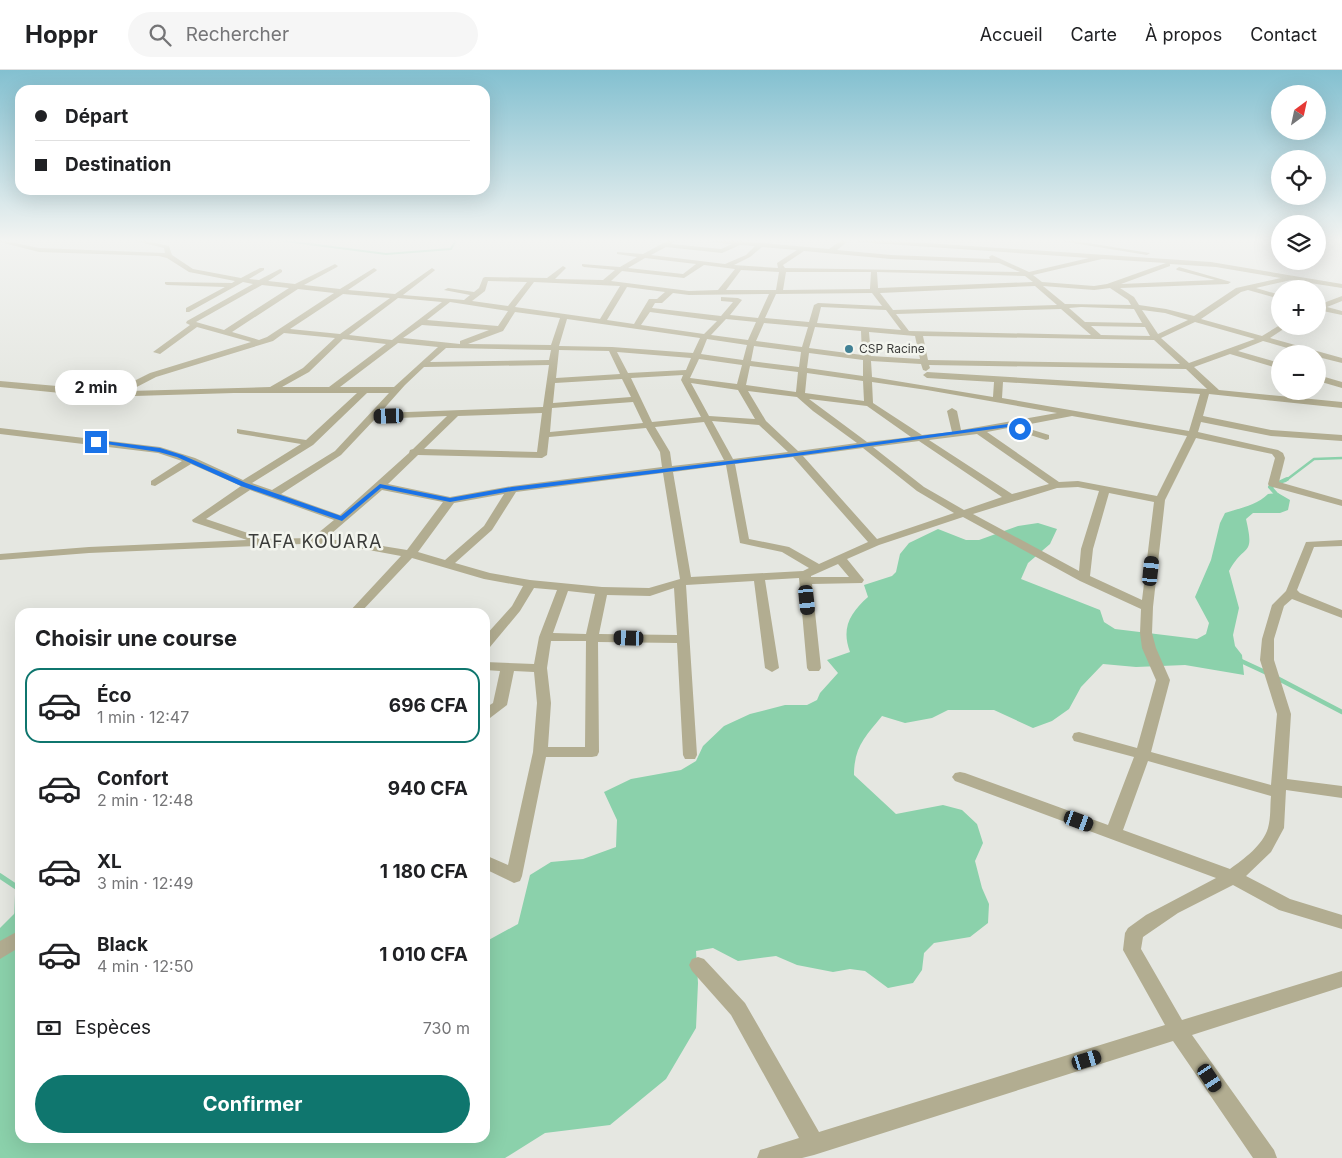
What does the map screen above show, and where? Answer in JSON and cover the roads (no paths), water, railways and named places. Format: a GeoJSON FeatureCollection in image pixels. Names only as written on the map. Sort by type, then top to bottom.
{"type":"FeatureCollection","features":[{"type":"Feature","properties":{"kind":"street"},"geometry":{"type":"LineString","coordinates":[[189,310],[221,291]]}},
{"type":"Feature","properties":{"kind":"street"},"geometry":{"type":"LineString","coordinates":[[244,291],[190,322],[258,342]]}},
{"type":"Feature","properties":{"kind":"street"},"geometry":{"type":"LineString","coordinates":[[225,332],[290,291]]}},
{"type":"Feature","properties":{"kind":"street"},"geometry":{"type":"LineString","coordinates":[[115,394],[153,374],[270,339],[343,291],[466,302],[603,320],[751,343],[867,358],[924,362],[1187,367],[1271,334]]}},
{"type":"Feature","properties":{"kind":"street"},"geometry":{"type":"LineString","coordinates":[[271,390],[306,370],[342,337],[406,291]]}},
{"type":"Feature","properties":{"kind":"street"},"geometry":{"type":"LineString","coordinates":[[453,291],[476,294]]}},
{"type":"Feature","properties":{"kind":"street"},"geometry":{"type":"LineString","coordinates":[[466,302],[480,291]]}},
{"type":"Feature","properties":{"kind":"street"},"geometry":{"type":"LineString","coordinates":[[272,494],[338,453],[396,390],[406,376],[447,346],[500,329],[511,308],[524,291]]}},
{"type":"Feature","properties":{"kind":"street"},"geometry":{"type":"LineString","coordinates":[[603,320],[621,291]]}},
{"type":"Feature","properties":{"kind":"street"},"geometry":{"type":"LineString","coordinates":[[636,326],[652,301],[659,301],[671,291]]}},
{"type":"Feature","properties":{"kind":"street"},"geometry":{"type":"LineString","coordinates":[[676,291],[705,298],[738,300],[723,318],[703,336],[698,344],[696,356],[687,376],[730,462],[744,541],[785,549],[818,568]]}},
{"type":"Feature","properties":{"kind":"street"},"geometry":{"type":"LineString","coordinates":[[689,293],[781,291]]}},
{"type":"Feature","properties":{"kind":"street"},"geometry":{"type":"LineString","coordinates":[[832,291],[839,305]]}},
{"type":"Feature","properties":{"kind":"street"},"geometry":{"type":"LineString","coordinates":[[875,291],[907,333]]}},
{"type":"Feature","properties":{"kind":"street"},"geometry":{"type":"LineString","coordinates":[[1045,291],[1099,338]]}},
{"type":"Feature","properties":{"kind":"street"},"geometry":{"type":"LineString","coordinates":[[1118,291],[1126,295],[1137,307],[1156,338],[1210,391]]}},
{"type":"Feature","properties":{"kind":"street"},"geometry":{"type":"LineString","coordinates":[[648,310],[919,334],[1156,338],[1195,319],[1218,302],[1240,291]]}},
{"type":"Feature","properties":{"kind":"street"},"geometry":{"type":"LineString","coordinates":[[1256,291],[1271,295]]}},
{"type":"Feature","properties":{"kind":"street"},"geometry":{"type":"LineString","coordinates":[[776,292],[751,343],[741,387],[762,423],[796,454],[875,543]]}},
{"type":"Feature","properties":{"kind":"street"},"geometry":{"type":"LineString","coordinates":[[1326,304],[1342,298]]}},
{"type":"Feature","properties":{"kind":"street"},"geometry":{"type":"LineString","coordinates":[[332,390],[449,300]]}},
{"type":"Feature","properties":{"kind":"street"},"geometry":{"type":"LineString","coordinates":[[1147,607],[1084,578],[905,480],[863,444],[817,413],[800,395],[801,371],[805,349],[818,305],[890,310],[1037,309],[1061,306],[1137,307],[1161,310],[1342,360]]}},
{"type":"Feature","properties":{"kind":"street"},"geometry":{"type":"LineString","coordinates":[[1326,309],[1342,313]]}},
{"type":"Feature","properties":{"kind":"street"},"geometry":{"type":"LineString","coordinates":[[413,452],[542,455],[555,347],[564,316]]}},
{"type":"Feature","properties":{"kind":"street"},"geometry":{"type":"LineString","coordinates":[[419,322],[500,329]]}},
{"type":"Feature","properties":{"kind":"street"},"geometry":{"type":"LineString","coordinates":[[1083,324],[1147,325]]}},
{"type":"Feature","properties":{"kind":"street"},"geometry":{"type":"LineString","coordinates":[[157,352],[195,325]]}},
{"type":"Feature","properties":{"kind":"street"},"geometry":{"type":"LineString","coordinates":[[864,329],[869,404]]}},
{"type":"Feature","properties":{"kind":"street"},"geometry":{"type":"LineString","coordinates":[[284,331],[447,346],[612,349],[696,356],[927,387],[1193,434],[1269,450],[1280,455],[1273,484],[1342,503]]}},
{"type":"Feature","properties":{"kind":"street"},"geometry":{"type":"LineString","coordinates":[[919,334],[928,375],[927,387]]}},
{"type":"Feature","properties":{"kind":"street"},"geometry":{"type":"LineString","coordinates":[[612,349],[627,376],[649,425],[665,452],[683,583],[683,639],[690,755]]}},
{"type":"Feature","properties":{"kind":"street"},"geometry":{"type":"LineString","coordinates":[[1230,351],[1271,363]]}},
{"type":"Feature","properties":{"kind":"street"},"geometry":{"type":"LineString","coordinates":[[423,365],[453,366],[553,362]]}},
{"type":"Feature","properties":{"kind":"street"},"geometry":{"type":"LineString","coordinates":[[928,375],[1210,391],[1342,405]]}},
{"type":"Feature","properties":{"kind":"street"},"geometry":{"type":"LineString","coordinates":[[551,381],[627,376],[687,376],[741,387],[869,404],[917,438],[1010,498]]}},
{"type":"Feature","properties":{"kind":"street"},"geometry":{"type":"LineString","coordinates":[[996,400],[999,379]]}},
{"type":"Feature","properties":{"kind":"street"},"geometry":{"type":"LineString","coordinates":[[1326,380],[1342,385]]}},
{"type":"Feature","properties":{"kind":"street"},"geometry":{"type":"LineString","coordinates":[[0,384],[97,394],[271,390],[396,390]]}},
{"type":"Feature","properties":{"kind":"street"},"geometry":{"type":"LineString","coordinates":[[261,541],[197,520],[310,442],[365,390]]}},
{"type":"Feature","properties":{"kind":"street"},"geometry":{"type":"LineString","coordinates":[[1113,834],[1142,756],[1163,680],[1149,648],[1147,607],[1160,500],[1193,434],[1197,418],[1210,391]]}},
{"type":"Feature","properties":{"kind":"street"},"geometry":{"type":"LineString","coordinates":[[1322,402],[1342,393]]}},
{"type":"Feature","properties":{"kind":"street"},"geometry":{"type":"LineString","coordinates":[[372,416],[455,414],[548,408],[638,399]]}},
{"type":"Feature","properties":{"kind":"street"},"geometry":{"type":"LineString","coordinates":[[952,411],[957,433]]}},
{"type":"Feature","properties":{"kind":"street"},"geometry":{"type":"LineString","coordinates":[[380,486],[450,500],[512,489],[979,431],[1073,413]]}},
{"type":"Feature","properties":{"kind":"street"},"geometry":{"type":"LineString","coordinates":[[315,542],[380,486],[413,452],[455,414]]}},
{"type":"Feature","properties":{"kind":"street"},"geometry":{"type":"LineString","coordinates":[[544,435],[718,418],[762,423]]}},
{"type":"Feature","properties":{"kind":"street"},"geometry":{"type":"LineString","coordinates":[[1197,418],[1271,433],[1342,438]]}},
{"type":"Feature","properties":{"kind":"street"},"geometry":{"type":"LineString","coordinates":[[1008,425],[1046,437]]}},
{"type":"Feature","properties":{"kind":"street"},"geometry":{"type":"LineString","coordinates":[[0,431],[64,439],[112,442],[160,450],[191,460],[246,485],[342,519]]}},
{"type":"Feature","properties":{"kind":"street"},"geometry":{"type":"LineString","coordinates":[[240,431],[310,442]]}},
{"type":"Feature","properties":{"kind":"street"},"geometry":{"type":"LineString","coordinates":[[979,431],[1057,486]]}},
{"type":"Feature","properties":{"kind":"street"},"geometry":{"type":"LineString","coordinates":[[1269,450],[1271,433]]}},
{"type":"Feature","properties":{"kind":"street"},"geometry":{"type":"LineString","coordinates":[[155,483],[191,460]]}},
{"type":"Feature","properties":{"kind":"street"},"geometry":{"type":"LineString","coordinates":[[805,578],[818,568],[875,543],[1010,498],[1057,486],[1078,484],[1160,500]]}},
{"type":"Feature","properties":{"kind":"street"},"geometry":{"type":"LineString","coordinates":[[447,564],[488,528],[512,489]]}},
{"type":"Feature","properties":{"kind":"street"},"geometry":{"type":"LineString","coordinates":[[1084,578],[1087,549],[1105,490]]}},
{"type":"Feature","properties":{"kind":"street"},"geometry":{"type":"LineString","coordinates":[[360,608],[411,554],[450,500]]}},
{"type":"Feature","properties":{"kind":"street"},"geometry":{"type":"LineString","coordinates":[[0,557],[89,550],[261,541],[315,542],[358,545],[411,554],[488,576],[563,589],[650,592],[683,583],[759,577],[858,580],[840,558]]}},
{"type":"Feature","properties":{"kind":"street"},"geometry":{"type":"LineString","coordinates":[[1266,1158],[1178,1031],[1132,950],[1134,933],[1149,919],[1234,878],[1264,849],[1272,838],[1276,828],[1284,714],[1267,660],[1268,639],[1278,605],[1292,593],[1310,544],[1342,543]]}},
{"type":"Feature","properties":{"kind":"street"},"geometry":{"type":"LineString","coordinates":[[759,577],[772,668]]}},
{"type":"Feature","properties":{"kind":"street"},"geometry":{"type":"LineString","coordinates":[[805,578],[814,668]]}},
{"type":"Feature","properties":{"kind":"street"},"geometry":{"type":"LineString","coordinates":[[490,638],[520,604],[530,584]]}},
{"type":"Feature","properties":{"kind":"street"},"geometry":{"type":"LineString","coordinates":[[490,864],[514,876],[540,752],[544,703],[540,668],[545,637],[563,589]]}},
{"type":"Feature","properties":{"kind":"street"},"geometry":{"type":"LineString","coordinates":[[540,752],[592,752],[592,637],[602,591]]}},
{"type":"Feature","properties":{"kind":"street"},"geometry":{"type":"LineString","coordinates":[[1292,593],[1342,614]]}},
{"type":"Feature","properties":{"kind":"street"},"geometry":{"type":"LineString","coordinates":[[545,637],[683,639]]}},
{"type":"Feature","properties":{"kind":"street"},"geometry":{"type":"LineString","coordinates":[[490,666],[540,668]]}},
{"type":"Feature","properties":{"kind":"street"},"geometry":{"type":"LineString","coordinates":[[490,712],[500,705],[508,668]]}},
{"type":"Feature","properties":{"kind":"street"},"geometry":{"type":"LineString","coordinates":[[1078,737],[1142,756],[1278,788],[1342,792]]}},
{"type":"Feature","properties":{"kind":"street"},"geometry":{"type":"LineString","coordinates":[[960,777],[1234,878],[1285,905],[1342,922]]}},
{"type":"Feature","properties":{"kind":"street"},"geometry":{"type":"LineString","coordinates":[[0,950],[15,941]]}},
{"type":"Feature","properties":{"kind":"street"},"geometry":{"type":"LineString","coordinates":[[698,965],[738,1009],[814,1144]]}},
{"type":"Feature","properties":{"kind":"street"},"geometry":{"type":"LineString","coordinates":[[768,1158],[1342,979]]}},
{"type":"Feature","properties":{"kind":"waterway"},"geometry":{"type":"LineString","coordinates":[[1285,481],[1314,459],[1342,458]]}},
{"type":"Feature","properties":{"kind":"waterway"},"geometry":{"type":"LineString","coordinates":[[1278,496],[1270,487],[1287,479]]}},
{"type":"Feature","properties":{"kind":"waterway"},"geometry":{"type":"LineString","coordinates":[[1239,660],[1267,673]]}},
{"type":"Feature","properties":{"kind":"waterway"},"geometry":{"type":"LineString","coordinates":[[1275,677],[1342,712]]}},
{"type":"Feature","properties":{"kind":"waterway"},"geometry":{"type":"LineString","coordinates":[[0,876],[15,886]]}},
{"type":"Feature","properties":{"kind":"place","name":"CSP Racine"},"geometry":{"type":"Point","coordinates":[849,349]}},
{"type":"Feature","properties":{"kind":"district","name":"TAFA KOUARA"},"geometry":{"type":"Point","coordinates":[315,542]}}]}
